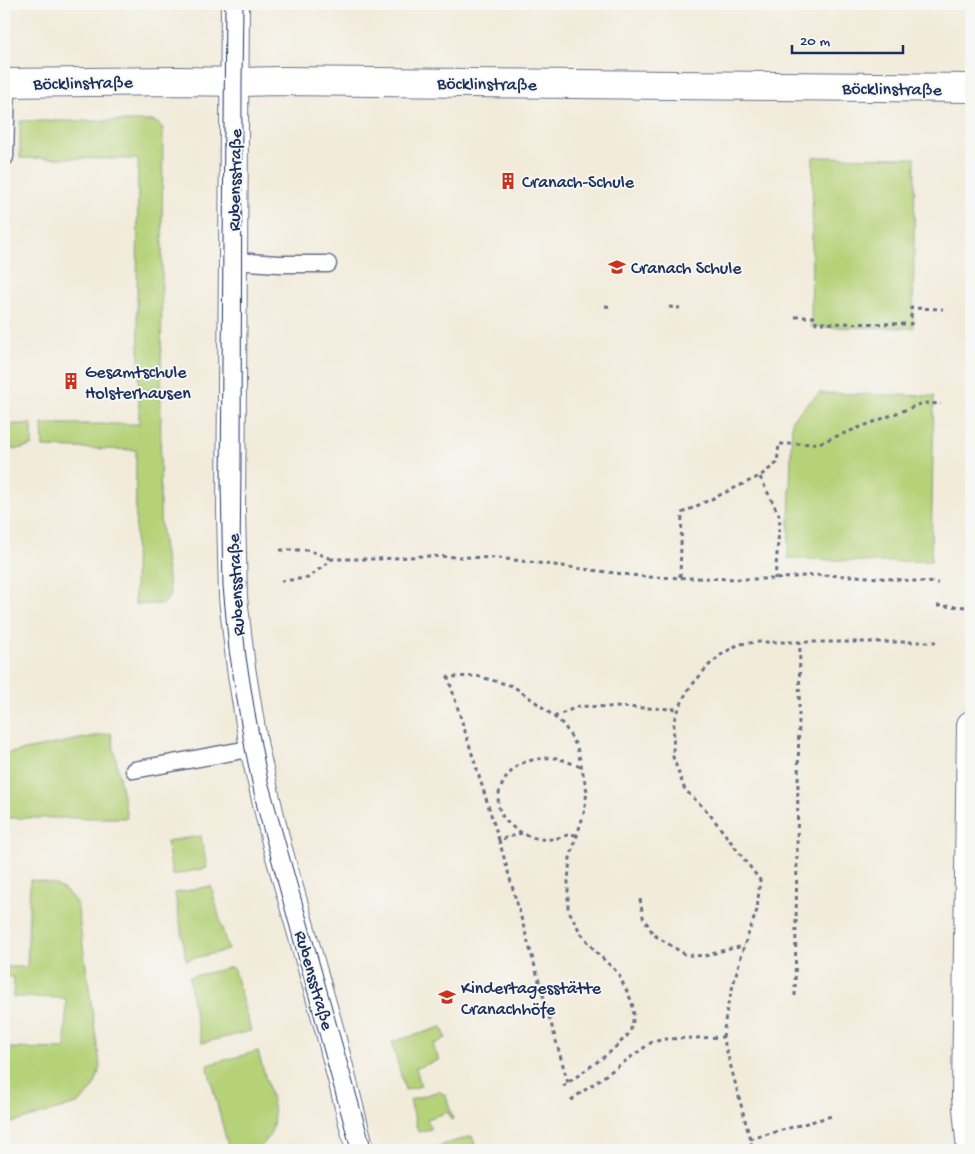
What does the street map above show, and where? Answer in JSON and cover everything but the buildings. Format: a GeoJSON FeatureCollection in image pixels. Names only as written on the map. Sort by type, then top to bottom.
{"type":"FeatureCollection","features":[{"type":"Feature","properties":{"kind":"street","name":"Rubensstraße"},"geometry":{"type":"LineString","coordinates":[[235,4],[231,510],[233,598],[241,668],[254,748],[277,846],[329,1028],[360,1150]]}},
{"type":"Feature","properties":{"kind":"street","name":"Böcklinstraße"},"geometry":{"type":"LineString","coordinates":[[6,83],[281,81],[971,88]]}},
{"type":"Feature","properties":{"kind":"street"},"geometry":{"type":"LineString","coordinates":[[971,725],[966,1097],[971,1150]]}},
{"type":"Feature","properties":{"kind":"lane"},"geometry":{"type":"LineString","coordinates":[[5,158],[6,83]]}},
{"type":"Feature","properties":{"kind":"lane"},"geometry":{"type":"LineString","coordinates":[[233,262],[328,264]]}},
{"type":"Feature","properties":{"kind":"lane"},"geometry":{"type":"LineString","coordinates":[[134,770],[254,748]]}},
{"type":"Feature","properties":{"kind":"path"},"geometry":{"type":"LineString","coordinates":[[605,306],[612,307]]}},
{"type":"Feature","properties":{"kind":"path"},"geometry":{"type":"LineString","coordinates":[[669,307],[680,308]]}},
{"type":"Feature","properties":{"kind":"path"},"geometry":{"type":"LineString","coordinates":[[795,317],[816,317],[816,324],[911,324],[910,308],[943,309]]}},
{"type":"Feature","properties":{"kind":"path"},"geometry":{"type":"LineString","coordinates":[[680,577],[682,513],[760,476],[777,463],[779,444],[819,443],[923,403],[942,404]]}},
{"type":"Feature","properties":{"kind":"path"},"geometry":{"type":"LineString","coordinates":[[760,476],[780,517],[775,579]]}},
{"type":"Feature","properties":{"kind":"path"},"geometry":{"type":"LineString","coordinates":[[280,550],[308,550],[332,559],[424,556],[499,558],[646,577],[775,579],[814,576],[856,576],[938,583]]}},
{"type":"Feature","properties":{"kind":"path"},"geometry":{"type":"LineString","coordinates":[[281,581],[308,578],[332,559]]}},
{"type":"Feature","properties":{"kind":"path"},"geometry":{"type":"LineString","coordinates":[[937,606],[971,607]]}},
{"type":"Feature","properties":{"kind":"path"},"geometry":{"type":"LineString","coordinates":[[753,1150],[723,1036],[744,946],[757,910],[760,880],[708,812],[685,790],[674,756],[674,720],[687,691],[708,666],[722,654],[739,644],[759,642],[936,642]]}},
{"type":"Feature","properties":{"kind":"path"},"geometry":{"type":"LineString","coordinates":[[795,996],[800,642]]}},
{"type":"Feature","properties":{"kind":"path"},"geometry":{"type":"LineString","coordinates":[[562,1088],[608,1054],[630,1033],[634,1016],[632,1002],[618,973],[596,952],[580,932],[568,909],[570,858],[584,813],[588,790],[577,747],[564,725],[512,686],[477,676],[448,677],[498,840],[568,1083]]}},
{"type":"Feature","properties":{"kind":"path"},"geometry":{"type":"LineString","coordinates":[[554,717],[579,706],[679,709]]}},
{"type":"Feature","properties":{"kind":"path"},"geometry":{"type":"LineString","coordinates":[[576,835],[569,834],[545,839],[534,838],[522,833],[507,822],[500,811],[498,796],[504,780],[517,765],[537,759],[556,758],[582,767]]}},
{"type":"Feature","properties":{"kind":"path"},"geometry":{"type":"LineString","coordinates":[[498,840],[522,833]]}},
{"type":"Feature","properties":{"kind":"path"},"geometry":{"type":"LineString","coordinates":[[640,899],[642,917],[654,935],[686,955],[705,956],[744,946]]}},
{"type":"Feature","properties":{"kind":"path"},"geometry":{"type":"LineString","coordinates":[[572,1100],[652,1042],[666,1038],[723,1036]]}},
{"type":"Feature","properties":{"kind":"path"},"geometry":{"type":"LineString","coordinates":[[750,1139],[832,1116]]}},
{"type":"Feature","properties":{"kind":"green space"},"geometry":{"type":"Polygon","coordinates":[[[20,121],[153,121],[163,128],[160,518],[170,593],[163,604],[135,604],[136,450],[43,447],[42,424],[139,424],[139,338],[137,317],[138,159],[20,158],[20,121]]]}},
{"type":"Feature","properties":{"kind":"green space"},"geometry":{"type":"Polygon","coordinates":[[[813,157],[915,158],[913,328],[811,327],[813,157]]]}},
{"type":"Feature","properties":{"kind":"green space"},"geometry":{"type":"Polygon","coordinates":[[[819,393],[934,396],[931,561],[872,562],[788,558],[792,419],[819,393]]]}},
{"type":"Feature","properties":{"kind":"green space"},"geometry":{"type":"Polygon","coordinates":[[[4,424],[32,424],[32,446],[4,449],[4,424]]]}},
{"type":"Feature","properties":{"kind":"green space"},"geometry":{"type":"Polygon","coordinates":[[[111,733],[127,818],[4,818],[4,754],[111,733]]]}},
{"type":"Feature","properties":{"kind":"green space"},"geometry":{"type":"Polygon","coordinates":[[[201,836],[207,868],[172,875],[167,841],[201,836]]]}},
{"type":"Feature","properties":{"kind":"green space"},"geometry":{"type":"Polygon","coordinates":[[[30,880],[51,883],[57,886],[77,904],[100,1065],[93,1088],[77,1104],[4,1125],[4,1048],[65,1049],[66,998],[13,997],[14,977],[4,977],[4,967],[27,967],[30,880]]]}},
{"type":"Feature","properties":{"kind":"green space"},"geometry":{"type":"Polygon","coordinates":[[[211,886],[228,950],[186,960],[175,893],[211,886]]]}},
{"type":"Feature","properties":{"kind":"green space"},"geometry":{"type":"Polygon","coordinates":[[[233,967],[251,1031],[202,1043],[194,1011],[189,977],[233,967]]]}},
{"type":"Feature","properties":{"kind":"green space"},"geometry":{"type":"Polygon","coordinates":[[[442,1027],[446,1038],[433,1045],[439,1060],[416,1068],[421,1086],[405,1090],[392,1042],[442,1027]]]}},
{"type":"Feature","properties":{"kind":"green space"},"geometry":{"type":"Polygon","coordinates":[[[258,1051],[274,1112],[272,1129],[264,1144],[256,1150],[229,1150],[207,1065],[258,1051]]]}},
{"type":"Feature","properties":{"kind":"green space"},"geometry":{"type":"Polygon","coordinates":[[[439,1091],[446,1096],[453,1119],[451,1120],[448,1112],[427,1119],[431,1129],[418,1132],[410,1100],[439,1091]]]}},
{"type":"Feature","properties":{"kind":"green space"},"geometry":{"type":"Polygon","coordinates":[[[472,1136],[477,1150],[426,1150],[472,1136]]]}},
{"type":"Feature","properties":{"kind":"tram line"},"geometry":{"type":"LineString","coordinates":[[225,4],[221,482],[223,586],[229,650],[245,749],[257,807],[351,1150]]}},
{"type":"Feature","properties":{"kind":"tram line"},"geometry":{"type":"LineString","coordinates":[[243,4],[240,556],[241,611],[246,657],[268,781],[372,1150]]}},
{"type":"Feature","properties":{"kind":"place","name":"Cranach-Schule"},"geometry":{"type":"Point","coordinates":[508,181]}},
{"type":"Feature","properties":{"kind":"place","name":"Cranach Schule"},"geometry":{"type":"Point","coordinates":[617,267]}},
{"type":"Feature","properties":{"kind":"place","name":"Gesamtschule Holsterhausen"},"geometry":{"type":"Point","coordinates":[71,381]}},
{"type":"Feature","properties":{"kind":"place","name":"Kindertagesstätte Cranachhöfe"},"geometry":{"type":"Point","coordinates":[447,997]}}]}
